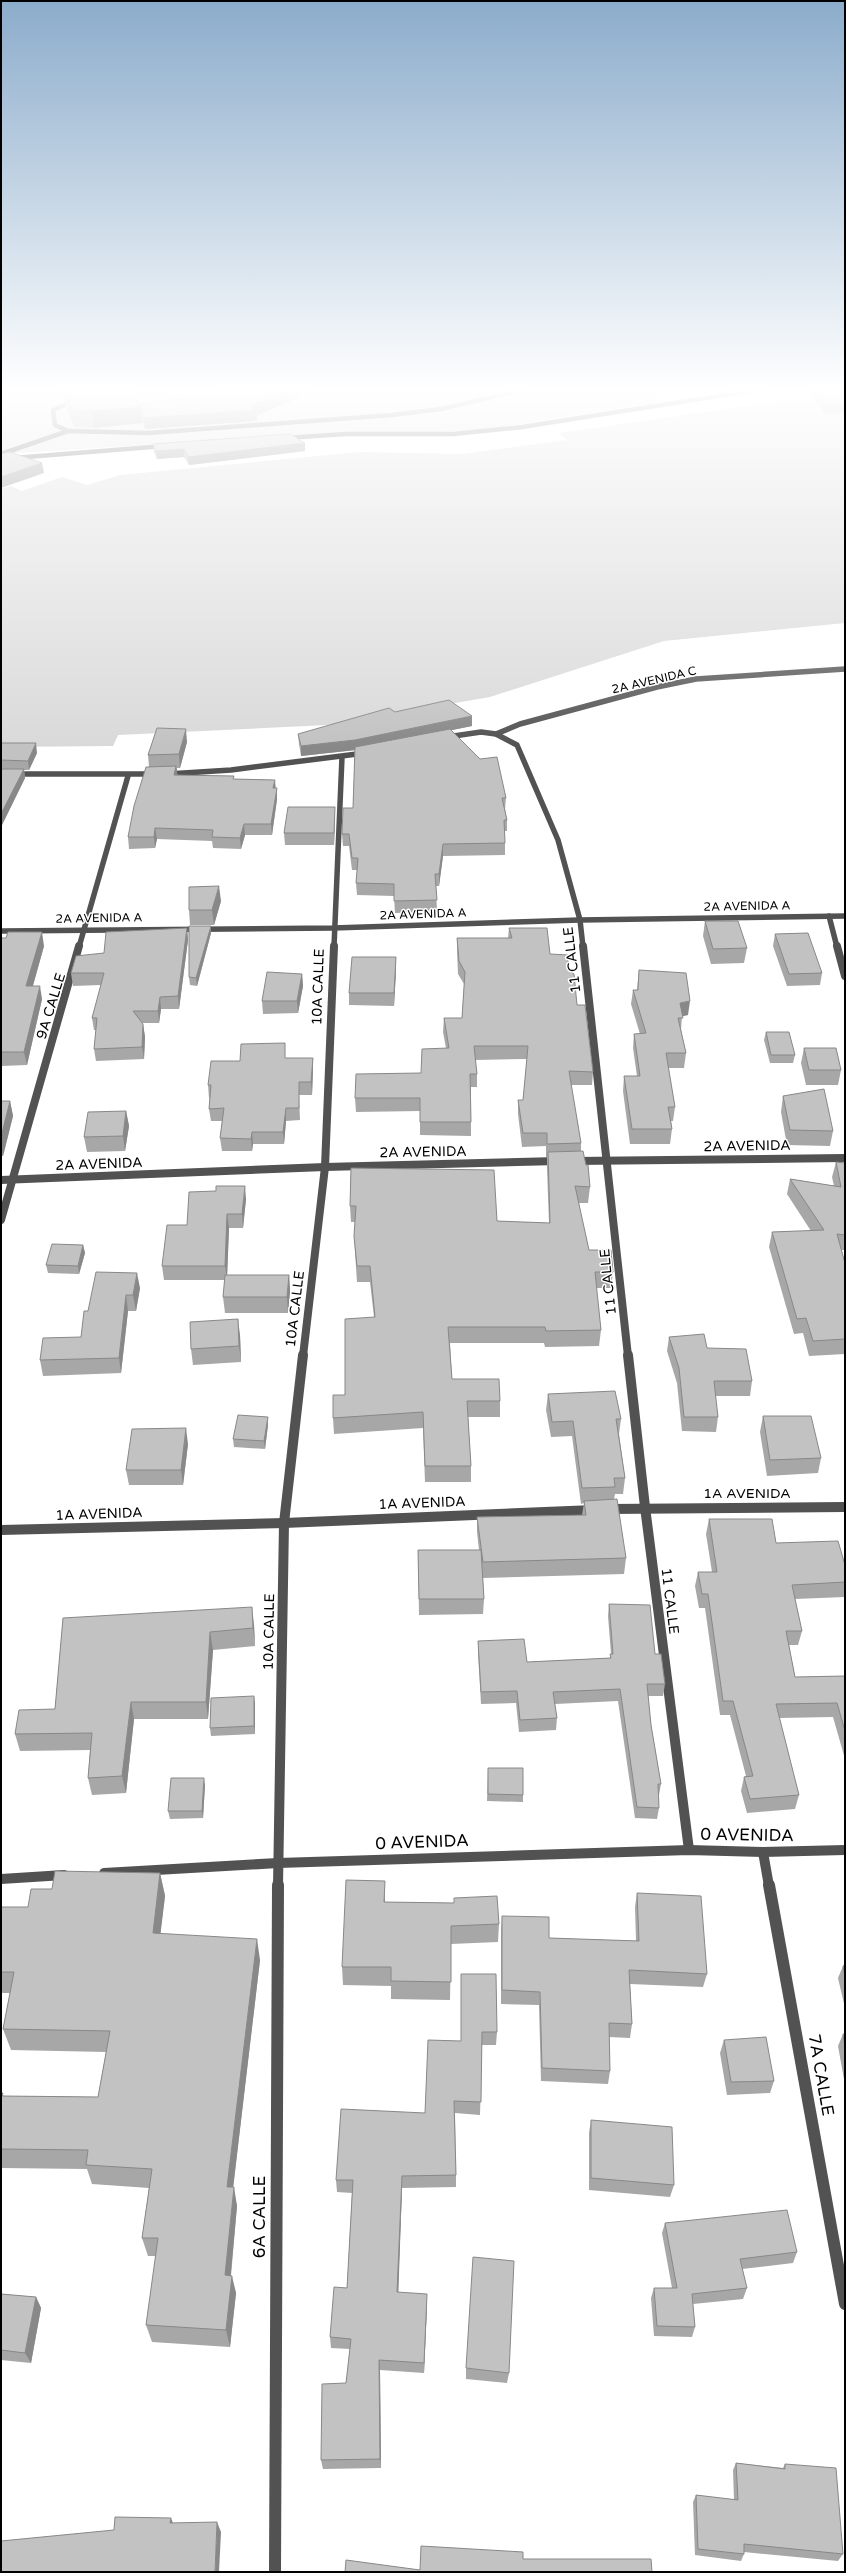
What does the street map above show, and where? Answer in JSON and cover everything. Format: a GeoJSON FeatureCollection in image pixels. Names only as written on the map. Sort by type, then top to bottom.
{"type":"FeatureCollection","features":[{"type":"Feature","properties":{"kind":"street","name":"2A AVENIDA C"},"geometry":{"type":"LineString","coordinates":[[496,734],[520,724],[641,691],[696,679],[845,669]]}},
{"type":"Feature","properties":{"kind":"street"},"geometry":{"type":"LineString","coordinates":[[441,738],[481,732],[496,734]]}},
{"type":"Feature","properties":{"kind":"street","name":"11 CALLE"},"geometry":{"type":"LineString","coordinates":[[496,734],[517,745],[526,763],[558,840],[580,920],[608,1160],[645,1507],[689,1850]]}},
{"type":"Feature","properties":{"kind":"street"},"geometry":{"type":"LineString","coordinates":[[1,774],[128,776],[231,770],[342,757],[372,751]]}},
{"type":"Feature","properties":{"kind":"street","name":"10A CALLE"},"geometry":{"type":"LineString","coordinates":[[278,1863],[284,1523],[325,1167],[333,928],[342,757]]}},
{"type":"Feature","properties":{"kind":"street","name":"9A CALLE"},"geometry":{"type":"LineString","coordinates":[[1,1220],[86,928],[128,776]]}},
{"type":"Feature","properties":{"kind":"street"},"geometry":{"type":"LineString","coordinates":[[829,916],[845,976]]}},
{"type":"Feature","properties":{"kind":"street","name":"2A AVENIDA A"},"geometry":{"type":"LineString","coordinates":[[1,931],[86,928],[333,928],[580,920],[845,916]]}},
{"type":"Feature","properties":{"kind":"street","name":"2A AVENIDA"},"geometry":{"type":"LineString","coordinates":[[1,1180],[325,1167],[608,1160],[845,1158]]}},
{"type":"Feature","properties":{"kind":"street","name":"1A AVENIDA"},"geometry":{"type":"LineString","coordinates":[[1,1530],[284,1523],[645,1507],[845,1507]]}},
{"type":"Feature","properties":{"kind":"street","name":"0 AVENIDA"},"geometry":{"type":"LineString","coordinates":[[96,1874],[278,1863],[689,1850],[763,1852],[845,1850]]}},
{"type":"Feature","properties":{"kind":"street","name":"7A CALLE"},"geometry":{"type":"LineString","coordinates":[[763,1852],[845,2304]]}},
{"type":"Feature","properties":{"kind":"street","name":"6A CALLE"},"geometry":{"type":"LineString","coordinates":[[275,2572],[278,1863]]}},
{"type":"Feature","properties":{"kind":"street"},"geometry":{"type":"LineString","coordinates":[[1,1879],[72,1875]]}},
{"type":"Feature","properties":{"kind":"shaded area"},"geometry":{"type":"Polygon","coordinates":[[[1,509],[845,509],[845,623],[664,641],[490,697],[327,725],[118,735],[113,746],[1,747],[1,509]]]}},
{"type":"Feature","properties":{"kind":"building"},"geometry":{"type":"Polygon","coordinates":[[[449,700],[472,716],[355,740],[301,746],[298,734],[389,708],[395,712],[449,700]]]}},
{"type":"Feature","properties":{"kind":"building"},"geometry":{"type":"Polygon","coordinates":[[[157,728],[186,729],[179,754],[148,755],[157,728]]]}},
{"type":"Feature","properties":{"kind":"building"},"geometry":{"type":"Polygon","coordinates":[[[450,729],[480,759],[497,757],[506,798],[502,798],[507,820],[504,820],[505,843],[443,844],[439,874],[435,874],[437,900],[394,901],[394,884],[356,883],[358,858],[352,858],[349,834],[342,834],[343,808],[353,808],[355,747],[450,729]]]}},
{"type":"Feature","properties":{"kind":"building"},"geometry":{"type":"Polygon","coordinates":[[[1,743],[36,743],[28,761],[1,760],[1,743]]]}},
{"type":"Feature","properties":{"kind":"building"},"geometry":{"type":"Polygon","coordinates":[[[176,766],[174,775],[234,776],[233,779],[275,780],[273,788],[277,788],[271,824],[244,824],[240,838],[212,837],[213,830],[155,828],[154,837],[128,837],[134,806],[146,767],[176,766]]]}},
{"type":"Feature","properties":{"kind":"building"},"geometry":{"type":"Polygon","coordinates":[[[1,769],[24,769],[1,814],[1,769]]]}},
{"type":"Feature","properties":{"kind":"building"},"geometry":{"type":"Polygon","coordinates":[[[288,807],[335,807],[334,833],[284,833],[288,807]]]}},
{"type":"Feature","properties":{"kind":"building"},"geometry":{"type":"Polygon","coordinates":[[[219,886],[212,910],[189,910],[189,887],[219,886]]]}},
{"type":"Feature","properties":{"kind":"building"},"geometry":{"type":"Polygon","coordinates":[[[705,921],[738,921],[747,948],[713,949],[705,921]]]}},
{"type":"Feature","properties":{"kind":"building"},"geometry":{"type":"Polygon","coordinates":[[[189,926],[211,926],[196,978],[189,977],[189,926]]]}},
{"type":"Feature","properties":{"kind":"building"},"geometry":{"type":"Polygon","coordinates":[[[187,928],[178,996],[160,997],[158,1011],[133,1011],[143,1024],[142,1047],[94,1049],[97,1018],[92,1018],[104,973],[71,973],[76,956],[104,953],[106,932],[187,928]]]}},
{"type":"Feature","properties":{"kind":"building"},"geometry":{"type":"Polygon","coordinates":[[[509,928],[547,928],[550,954],[568,955],[568,970],[574,974],[577,1005],[585,1005],[593,1072],[569,1071],[581,1143],[547,1144],[547,1133],[523,1133],[518,1100],[523,1100],[528,1046],[474,1046],[477,1074],[470,1074],[471,1122],[420,1122],[420,1098],[355,1098],[356,1074],[421,1073],[422,1049],[449,1048],[444,1018],[462,1018],[465,972],[459,961],[457,938],[512,938],[509,928]]]}},
{"type":"Feature","properties":{"kind":"building"},"geometry":{"type":"Polygon","coordinates":[[[8,932],[42,932],[26,986],[40,986],[24,1052],[1,1052],[1,938],[6,938],[8,932]]]}},
{"type":"Feature","properties":{"kind":"building"},"geometry":{"type":"Polygon","coordinates":[[[808,933],[822,973],[789,974],[775,934],[808,933]]]}},
{"type":"Feature","properties":{"kind":"building"},"geometry":{"type":"Polygon","coordinates":[[[352,957],[396,957],[394,993],[349,993],[352,957]]]}},
{"type":"Feature","properties":{"kind":"building"},"geometry":{"type":"Polygon","coordinates":[[[639,970],[686,973],[690,1001],[680,1003],[683,1018],[678,1018],[686,1053],[666,1053],[675,1107],[668,1107],[672,1129],[632,1129],[624,1076],[640,1076],[634,1034],[646,1033],[633,990],[638,990],[639,970]]]}},
{"type":"Feature","properties":{"kind":"building"},"geometry":{"type":"Polygon","coordinates":[[[267,972],[302,974],[297,1001],[262,1001],[267,972]]]}},
{"type":"Feature","properties":{"kind":"building"},"geometry":{"type":"Polygon","coordinates":[[[766,1032],[789,1032],[795,1055],[771,1055],[766,1032]]]}},
{"type":"Feature","properties":{"kind":"building"},"geometry":{"type":"Polygon","coordinates":[[[285,1043],[285,1058],[313,1058],[311,1082],[299,1082],[299,1108],[286,1108],[283,1132],[252,1132],[251,1139],[220,1138],[224,1108],[209,1109],[211,1085],[208,1085],[211,1061],[240,1061],[241,1044],[285,1043]]]}},
{"type":"Feature","properties":{"kind":"building"},"geometry":{"type":"Polygon","coordinates":[[[804,1048],[836,1048],[841,1070],[809,1070],[804,1048]]]}},
{"type":"Feature","properties":{"kind":"building"},"geometry":{"type":"Polygon","coordinates":[[[824,1089],[833,1131],[790,1130],[783,1096],[824,1089]]]}},
{"type":"Feature","properties":{"kind":"building"},"geometry":{"type":"Polygon","coordinates":[[[1,1101],[10,1101],[1,1137],[1,1101]]]}},
{"type":"Feature","properties":{"kind":"building"},"geometry":{"type":"Polygon","coordinates":[[[126,1111],[123,1136],[84,1137],[88,1112],[126,1111]]]}},
{"type":"Feature","properties":{"kind":"building"},"geometry":{"type":"Polygon","coordinates":[[[583,1151],[586,1165],[588,1165],[590,1187],[575,1186],[589,1250],[611,1250],[613,1272],[595,1272],[601,1330],[546,1331],[545,1327],[448,1327],[452,1379],[499,1379],[500,1401],[467,1401],[471,1466],[425,1466],[423,1412],[333,1418],[333,1395],[345,1395],[345,1319],[375,1317],[370,1266],[357,1266],[354,1236],[356,1206],[350,1206],[351,1168],[494,1170],[497,1221],[550,1223],[548,1152],[583,1151]]]}},
{"type":"Feature","properties":{"kind":"building"},"geometry":{"type":"Polygon","coordinates":[[[836,1162],[845,1163],[845,1235],[837,1234],[845,1263],[845,1339],[813,1341],[806,1318],[797,1319],[772,1232],[824,1230],[790,1179],[841,1187],[836,1162]]]}},
{"type":"Feature","properties":{"kind":"building"},"geometry":{"type":"Polygon","coordinates":[[[216,1186],[245,1186],[242,1214],[227,1214],[225,1266],[162,1266],[167,1225],[187,1225],[189,1192],[216,1191],[216,1186]]]}},
{"type":"Feature","properties":{"kind":"building"},"geometry":{"type":"Polygon","coordinates":[[[52,1244],[83,1245],[78,1266],[46,1265],[52,1244]]]}},
{"type":"Feature","properties":{"kind":"building"},"geometry":{"type":"Polygon","coordinates":[[[96,1272],[137,1273],[133,1295],[126,1295],[119,1358],[40,1360],[43,1338],[81,1337],[84,1311],[88,1311],[96,1272]]]}},
{"type":"Feature","properties":{"kind":"building"},"geometry":{"type":"Polygon","coordinates":[[[225,1275],[289,1275],[287,1297],[223,1297],[225,1275]]]}},
{"type":"Feature","properties":{"kind":"building"},"geometry":{"type":"Polygon","coordinates":[[[238,1319],[239,1346],[191,1349],[190,1322],[238,1319]]]}},
{"type":"Feature","properties":{"kind":"building"},"geometry":{"type":"Polygon","coordinates":[[[704,1334],[707,1348],[746,1349],[752,1381],[714,1381],[718,1417],[684,1417],[679,1368],[669,1337],[704,1334]]]}},
{"type":"Feature","properties":{"kind":"building"},"geometry":{"type":"Polygon","coordinates":[[[615,1391],[621,1419],[616,1419],[625,1478],[614,1478],[615,1487],[582,1488],[573,1421],[552,1422],[548,1394],[615,1391]]]}},
{"type":"Feature","properties":{"kind":"building"},"geometry":{"type":"Polygon","coordinates":[[[238,1415],[268,1417],[264,1441],[233,1439],[238,1415]]]}},
{"type":"Feature","properties":{"kind":"building"},"geometry":{"type":"Polygon","coordinates":[[[763,1416],[811,1416],[821,1458],[770,1460],[763,1416]]]}},
{"type":"Feature","properties":{"kind":"building"},"geometry":{"type":"Polygon","coordinates":[[[186,1428],[181,1470],[126,1470],[132,1429],[186,1428]]]}},
{"type":"Feature","properties":{"kind":"building"},"geometry":{"type":"Polygon","coordinates":[[[617,1499],[626,1558],[483,1562],[477,1517],[586,1515],[584,1501],[617,1499]]]}},
{"type":"Feature","properties":{"kind":"building"},"geometry":{"type":"Polygon","coordinates":[[[709,1519],[772,1519],[776,1543],[838,1541],[845,1565],[845,1582],[792,1585],[802,1631],[786,1631],[795,1677],[845,1676],[845,1731],[837,1703],[776,1704],[799,1795],[750,1799],[744,1777],[753,1776],[733,1701],[723,1701],[708,1594],[702,1594],[698,1572],[717,1572],[709,1519]]]}},
{"type":"Feature","properties":{"kind":"building"},"geometry":{"type":"Polygon","coordinates":[[[418,1550],[481,1550],[484,1599],[419,1599],[418,1550]]]}},
{"type":"Feature","properties":{"kind":"building"},"geometry":{"type":"Polygon","coordinates":[[[609,1604],[650,1605],[655,1654],[661,1654],[665,1684],[647,1684],[651,1725],[661,1784],[658,1784],[659,1808],[637,1807],[620,1689],[553,1692],[557,1718],[520,1720],[517,1691],[481,1692],[478,1641],[524,1639],[527,1662],[611,1658],[610,1654],[613,1654],[609,1604]]]}},
{"type":"Feature","properties":{"kind":"building"},"geometry":{"type":"Polygon","coordinates":[[[252,1607],[253,1628],[210,1632],[206,1702],[131,1702],[122,1776],[88,1778],[92,1733],[15,1734],[19,1710],[55,1709],[63,1618],[252,1607]]]}},
{"type":"Feature","properties":{"kind":"building"},"geometry":{"type":"Polygon","coordinates":[[[254,1696],[254,1726],[210,1728],[211,1698],[254,1696]]]}},
{"type":"Feature","properties":{"kind":"building"},"geometry":{"type":"Polygon","coordinates":[[[488,1768],[523,1768],[523,1795],[488,1794],[488,1768]]]}},
{"type":"Feature","properties":{"kind":"building"},"geometry":{"type":"Polygon","coordinates":[[[171,1778],[204,1778],[202,1811],[168,1811],[171,1778]]]}},
{"type":"Feature","properties":{"kind":"building"},"geometry":{"type":"Polygon","coordinates":[[[55,1871],[160,1873],[153,1933],[257,1939],[227,2187],[234,2187],[225,2275],[232,2276],[226,2330],[146,2325],[158,2238],[142,2238],[152,2169],[86,2165],[88,2150],[1,2149],[1,2093],[3,2093],[2,2096],[98,2097],[110,2031],[3,2029],[14,1972],[1,1972],[1,1907],[28,1907],[31,1889],[52,1889],[55,1871]]]}},
{"type":"Feature","properties":{"kind":"building"},"geometry":{"type":"Polygon","coordinates":[[[346,1880],[385,1881],[384,1902],[454,1903],[454,1898],[497,1896],[499,1924],[451,1926],[451,1982],[391,1981],[391,1967],[342,1967],[346,1880]]]}},
{"type":"Feature","properties":{"kind":"building"},"geometry":{"type":"Polygon","coordinates":[[[637,1893],[701,1896],[707,1974],[629,1970],[632,2024],[609,2023],[610,2071],[542,2068],[540,1992],[502,1990],[502,1916],[549,1917],[549,1938],[639,1941],[637,1893]]]}},
{"type":"Feature","properties":{"kind":"building"},"geometry":{"type":"Polygon","coordinates":[[[845,1965],[845,1976],[843,1966],[845,1965]]]}},
{"type":"Feature","properties":{"kind":"building"},"geometry":{"type":"Polygon","coordinates":[[[461,1974],[496,1974],[497,2032],[482,2032],[481,2102],[454,2101],[456,2175],[402,2176],[397,2292],[427,2294],[424,2363],[379,2360],[380,2459],[321,2460],[322,2384],[346,2383],[351,2339],[330,2337],[334,2287],[347,2288],[353,2180],[336,2180],[341,2109],[425,2113],[428,2040],[461,2041],[461,1974]]]}},
{"type":"Feature","properties":{"kind":"building"},"geometry":{"type":"Polygon","coordinates":[[[843,2034],[845,2034],[845,2047],[843,2034]]]}},
{"type":"Feature","properties":{"kind":"building"},"geometry":{"type":"Polygon","coordinates":[[[766,2037],[774,2081],[731,2082],[724,2040],[766,2037]]]}},
{"type":"Feature","properties":{"kind":"building"},"geometry":{"type":"Polygon","coordinates":[[[591,2120],[672,2127],[674,2185],[591,2178],[591,2120]]]}},
{"type":"Feature","properties":{"kind":"building"},"geometry":{"type":"Polygon","coordinates":[[[787,2210],[797,2252],[740,2259],[747,2288],[692,2294],[695,2327],[657,2326],[654,2288],[677,2288],[665,2223],[787,2210]]]}},
{"type":"Feature","properties":{"kind":"building"},"geometry":{"type":"Polygon","coordinates":[[[473,2257],[514,2261],[509,2373],[466,2368],[473,2257]]]}},
{"type":"Feature","properties":{"kind":"building"},"geometry":{"type":"Polygon","coordinates":[[[1,2294],[36,2297],[25,2353],[1,2350],[1,2294]]]}},
{"type":"Feature","properties":{"kind":"building"},"geometry":{"type":"Polygon","coordinates":[[[736,2463],[785,2469],[785,2464],[836,2468],[843,2554],[744,2544],[744,2554],[698,2549],[696,2495],[738,2500],[736,2463]]]}},
{"type":"Feature","properties":{"kind":"building"},"geometry":{"type":"Polygon","coordinates":[[[115,2517],[171,2518],[170,2523],[217,2522],[215,2572],[1,2572],[1,2541],[114,2530],[115,2517]]]}},
{"type":"Feature","properties":{"kind":"building"},"geometry":{"type":"Polygon","coordinates":[[[421,2546],[523,2552],[523,2559],[651,2559],[652,2572],[345,2572],[346,2560],[420,2570],[421,2546]]]}}]}
